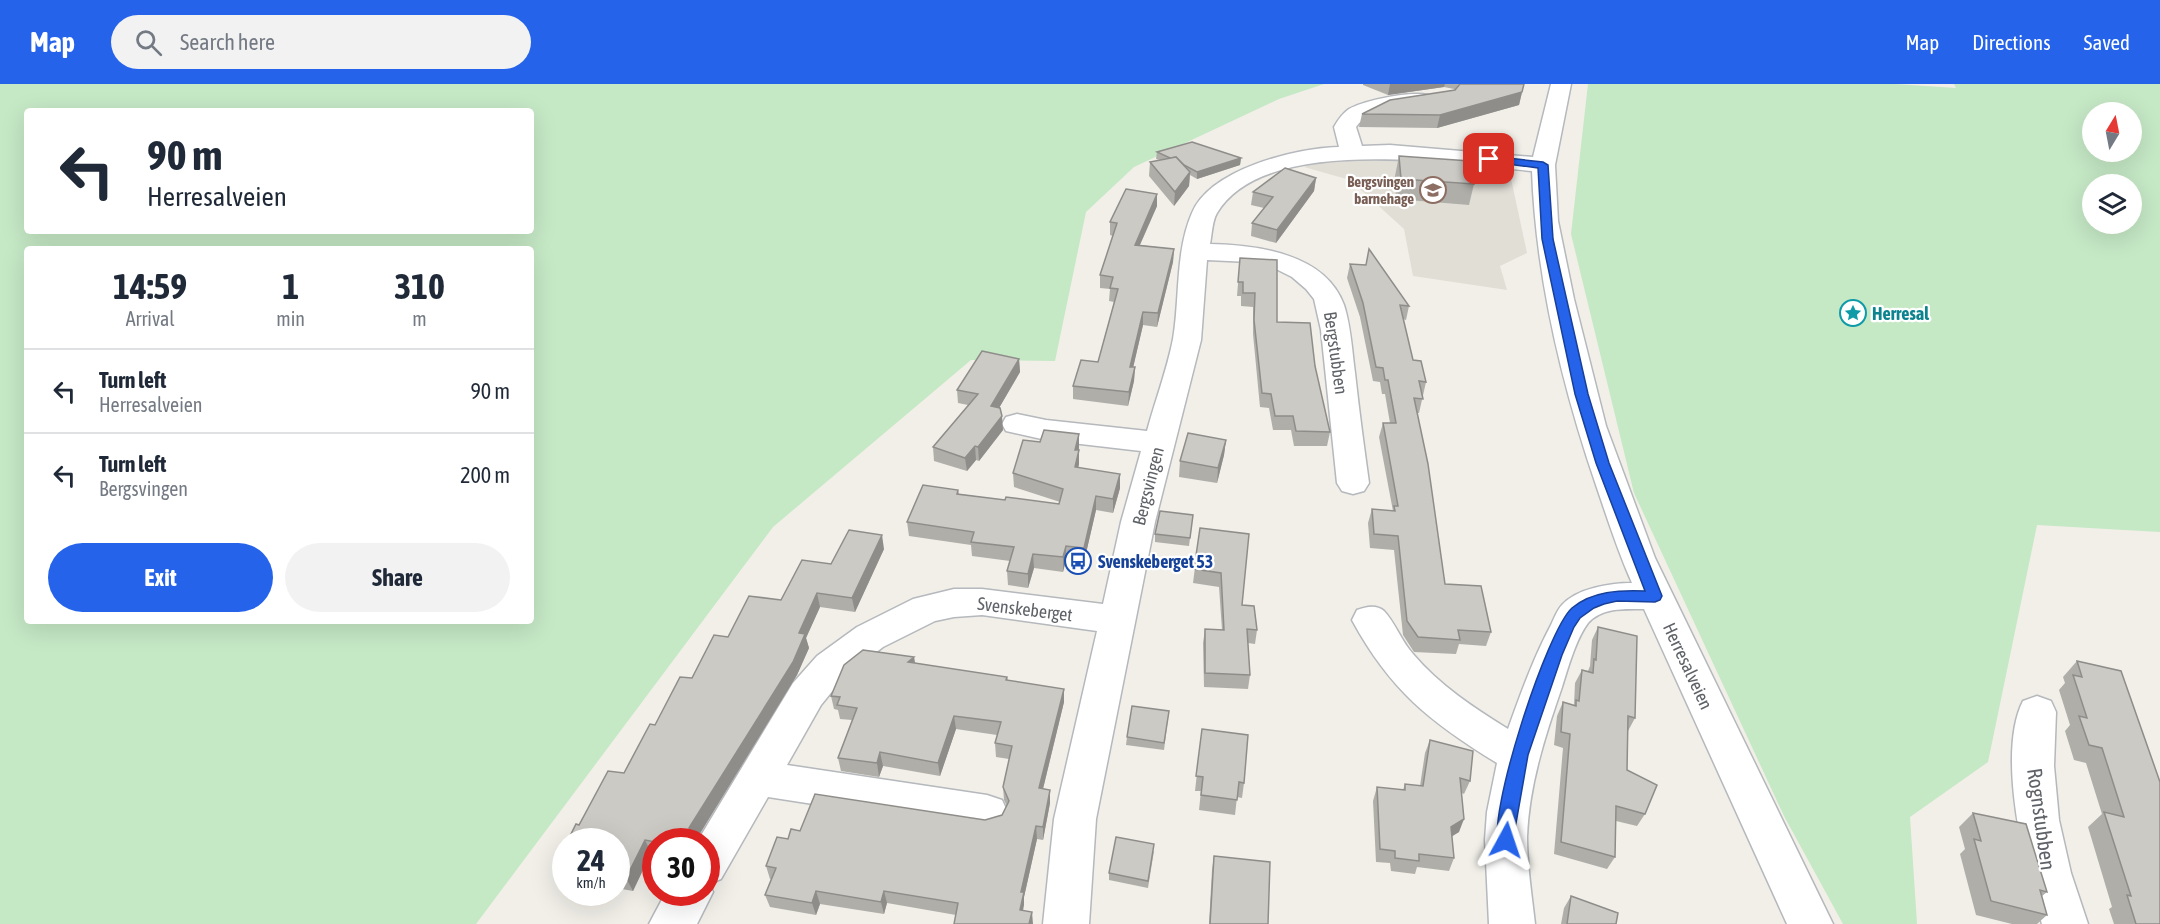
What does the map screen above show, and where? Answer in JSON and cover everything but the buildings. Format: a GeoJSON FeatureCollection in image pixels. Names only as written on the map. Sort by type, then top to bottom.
{"type":"FeatureCollection","features":[{"type":"Feature","properties":{"kind":"street","name":"Herresalveien"},"geometry":{"type":"LineString","coordinates":[[1561,84],[1543,165],[1547,239],[1582,394],[1602,463],[1655,596],[1810,924]]}},
{"type":"Feature","properties":{"kind":"street"},"geometry":{"type":"LineString","coordinates":[[1352,152],[1346,139],[1345,127],[1349,120],[1358,114],[1374,108],[1443,95]]}},
{"type":"Feature","properties":{"kind":"street","name":"Bergsvingen"},"geometry":{"type":"LineString","coordinates":[[1066,924],[1075,819],[1138,522],[1187,340],[1195,252],[1204,213],[1223,191],[1233,184],[1276,164],[1320,154],[1408,153],[1543,165]]}},
{"type":"Feature","properties":{"kind":"street","name":"Bergstubben"},"geometry":{"type":"LineString","coordinates":[[1195,252],[1245,253],[1274,260],[1311,279],[1328,299],[1336,343],[1353,483]]}},
{"type":"Feature","properties":{"kind":"street"},"geometry":{"type":"LineString","coordinates":[[1017,424],[1046,430],[1158,442]]}},
{"type":"Feature","properties":{"kind":"street"},"geometry":{"type":"LineString","coordinates":[[1512,924],[1506,840],[1508,812],[1519,755],[1554,655],[1575,614],[1589,604],[1617,596],[1655,596]]}},
{"type":"Feature","properties":{"kind":"street","name":"Svenskeberget"},"geometry":{"type":"LineString","coordinates":[[720,842],[807,694],[830,667],[870,637],[896,622],[926,609],[982,602],[1117,620]]}},
{"type":"Feature","properties":{"kind":"street"},"geometry":{"type":"LineString","coordinates":[[1370,620],[1406,672],[1431,696],[1478,731],[1519,755]]}},
{"type":"Feature","properties":{"kind":"street","name":"Rognstubben"},"geometry":{"type":"LineString","coordinates":[[2037,712],[2032,743],[2041,836],[2050,880],[2064,924]]}},
{"type":"Feature","properties":{"kind":"street"},"geometry":{"type":"LineString","coordinates":[[759,778],[987,813]]}},
{"type":"Feature","properties":{"kind":"street"},"geometry":{"type":"LineString","coordinates":[[672,924],[683,906]]}},
{"type":"Feature","properties":{"kind":"shaded area"},"geometry":{"type":"Polygon","coordinates":[[[1356,157],[1428,161],[1510,174],[1527,253],[1500,266],[1507,290],[1413,276],[1404,229],[1350,180],[1304,167],[1321,160],[1356,157]]]}},
{"type":"Feature","properties":{"kind":"green space"},"geometry":{"type":"Polygon","coordinates":[[[0,84],[1324,84],[1279,99],[1134,167],[1086,212],[1055,361],[971,360],[773,527],[476,924],[0,924],[0,84]]]}},
{"type":"Feature","properties":{"kind":"green space"},"geometry":{"type":"Polygon","coordinates":[[[1588,84],[1895,84],[1956,88],[1954,84],[2160,84],[2160,532],[2037,525],[1988,762],[1910,817],[1917,924],[1843,924],[1784,816],[1634,493],[1571,234],[1588,84]]]}},
{"type":"Feature","properties":{"kind":"place","name":"Bergsvingen barnehage"},"geometry":{"type":"Point","coordinates":[1433,190]}},
{"type":"Feature","properties":{"kind":"place","name":"Herresal"},"geometry":{"type":"Point","coordinates":[1853,313]}},
{"type":"Feature","properties":{"kind":"place","name":"Svenskeberget 53"},"geometry":{"type":"Point","coordinates":[1078,561]}},
{"type":"Feature","properties":{"kind":"route"},"geometry":{"type":"LineString","coordinates":[[1489,159],[1543,165],[1547,239],[1582,394],[1602,463],[1655,596],[1617,596],[1602,599],[1589,604],[1575,614],[1554,655],[1519,755],[1508,812],[1506,840]]}}]}
